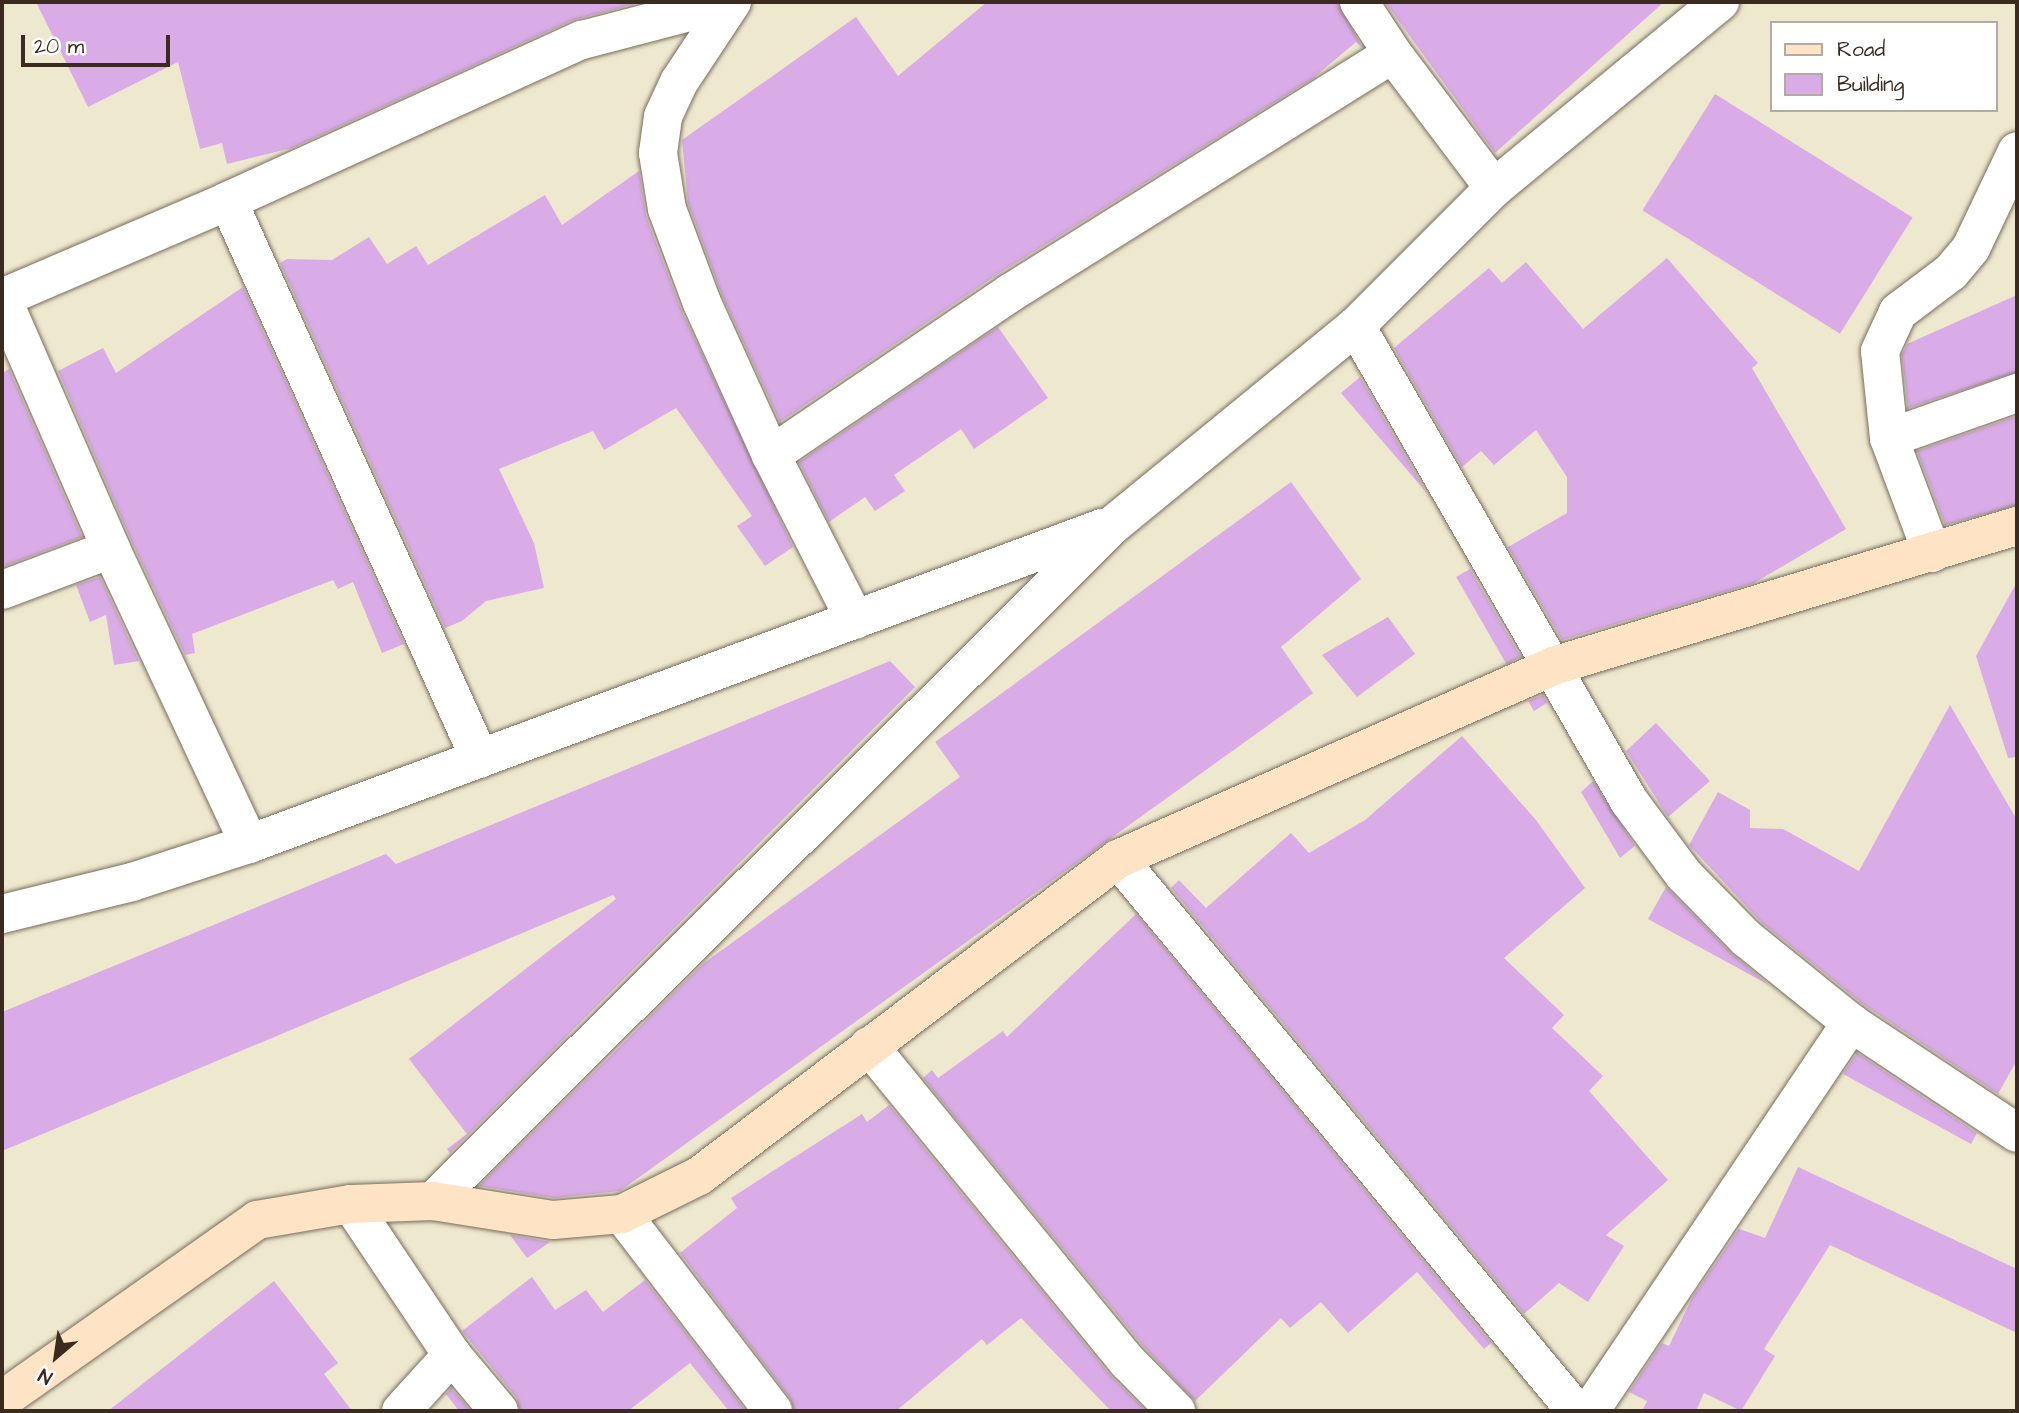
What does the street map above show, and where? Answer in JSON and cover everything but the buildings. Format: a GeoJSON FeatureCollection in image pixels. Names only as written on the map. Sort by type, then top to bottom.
{"type":"FeatureCollection","features":[{"type":"Feature","properties":{"kind":"street"},"geometry":{"type":"LineString","coordinates":[[249,844],[111,549],[2,298],[228,201],[582,40],[730,2]]}},
{"type":"Feature","properties":{"kind":"street"},"geometry":{"type":"LineString","coordinates":[[730,2],[679,82],[663,117],[658,153],[667,209],[702,303],[771,455],[856,620]]}},
{"type":"Feature","properties":{"kind":"street"},"geometry":{"type":"LineString","coordinates":[[1359,2],[1392,54],[1494,188]]}},
{"type":"Feature","properties":{"kind":"street"},"geometry":{"type":"LineString","coordinates":[[433,1201],[1114,524],[1356,326],[1494,188],[1720,2]]}},
{"type":"Feature","properties":{"kind":"street"},"geometry":{"type":"LineString","coordinates":[[771,455],[1010,293],[1392,54]]}},
{"type":"Feature","properties":{"kind":"street"},"geometry":{"type":"LineString","coordinates":[[1932,553],[1889,438],[1880,362],[1886,330],[1918,293],[1951,272],[1971,248],[2017,151]]}},
{"type":"Feature","properties":{"kind":"street"},"geometry":{"type":"LineString","coordinates":[[228,201],[480,759]]}},
{"type":"Feature","properties":{"kind":"street"},"geometry":{"type":"LineString","coordinates":[[1356,326],[1629,801],[1684,875],[1747,939],[1851,1023],[2017,1133]]}},
{"type":"Feature","properties":{"kind":"street"},"geometry":{"type":"LineString","coordinates":[[1889,438],[2017,393]]}},
{"type":"Feature","properties":{"kind":"street"},"geometry":{"type":"LineString","coordinates":[[2,914],[131,882],[249,844],[1114,524]]}},
{"type":"Feature","properties":{"kind":"street"},"geometry":{"type":"LineString","coordinates":[[2,1400],[257,1220],[351,1204],[433,1201],[553,1220],[622,1214],[699,1176],[1118,859],[1553,666],[2017,526]]}},
{"type":"Feature","properties":{"kind":"street"},"geometry":{"type":"LineString","coordinates":[[2,590],[111,549]]}},
{"type":"Feature","properties":{"kind":"street"},"geometry":{"type":"LineString","coordinates":[[1118,859],[1576,1411]]}},
{"type":"Feature","properties":{"kind":"street"},"geometry":{"type":"LineString","coordinates":[[1590,1411],[1851,1023]]}},
{"type":"Feature","properties":{"kind":"street"},"geometry":{"type":"LineString","coordinates":[[870,1046],[1128,1362],[1176,1411]]}},
{"type":"Feature","properties":{"kind":"street"},"geometry":{"type":"LineString","coordinates":[[351,1204],[452,1355],[499,1411]]}},
{"type":"Feature","properties":{"kind":"street"},"geometry":{"type":"LineString","coordinates":[[622,1214],[773,1411]]}},
{"type":"Feature","properties":{"kind":"street"},"geometry":{"type":"LineString","coordinates":[[401,1411],[452,1355]]}}]}
